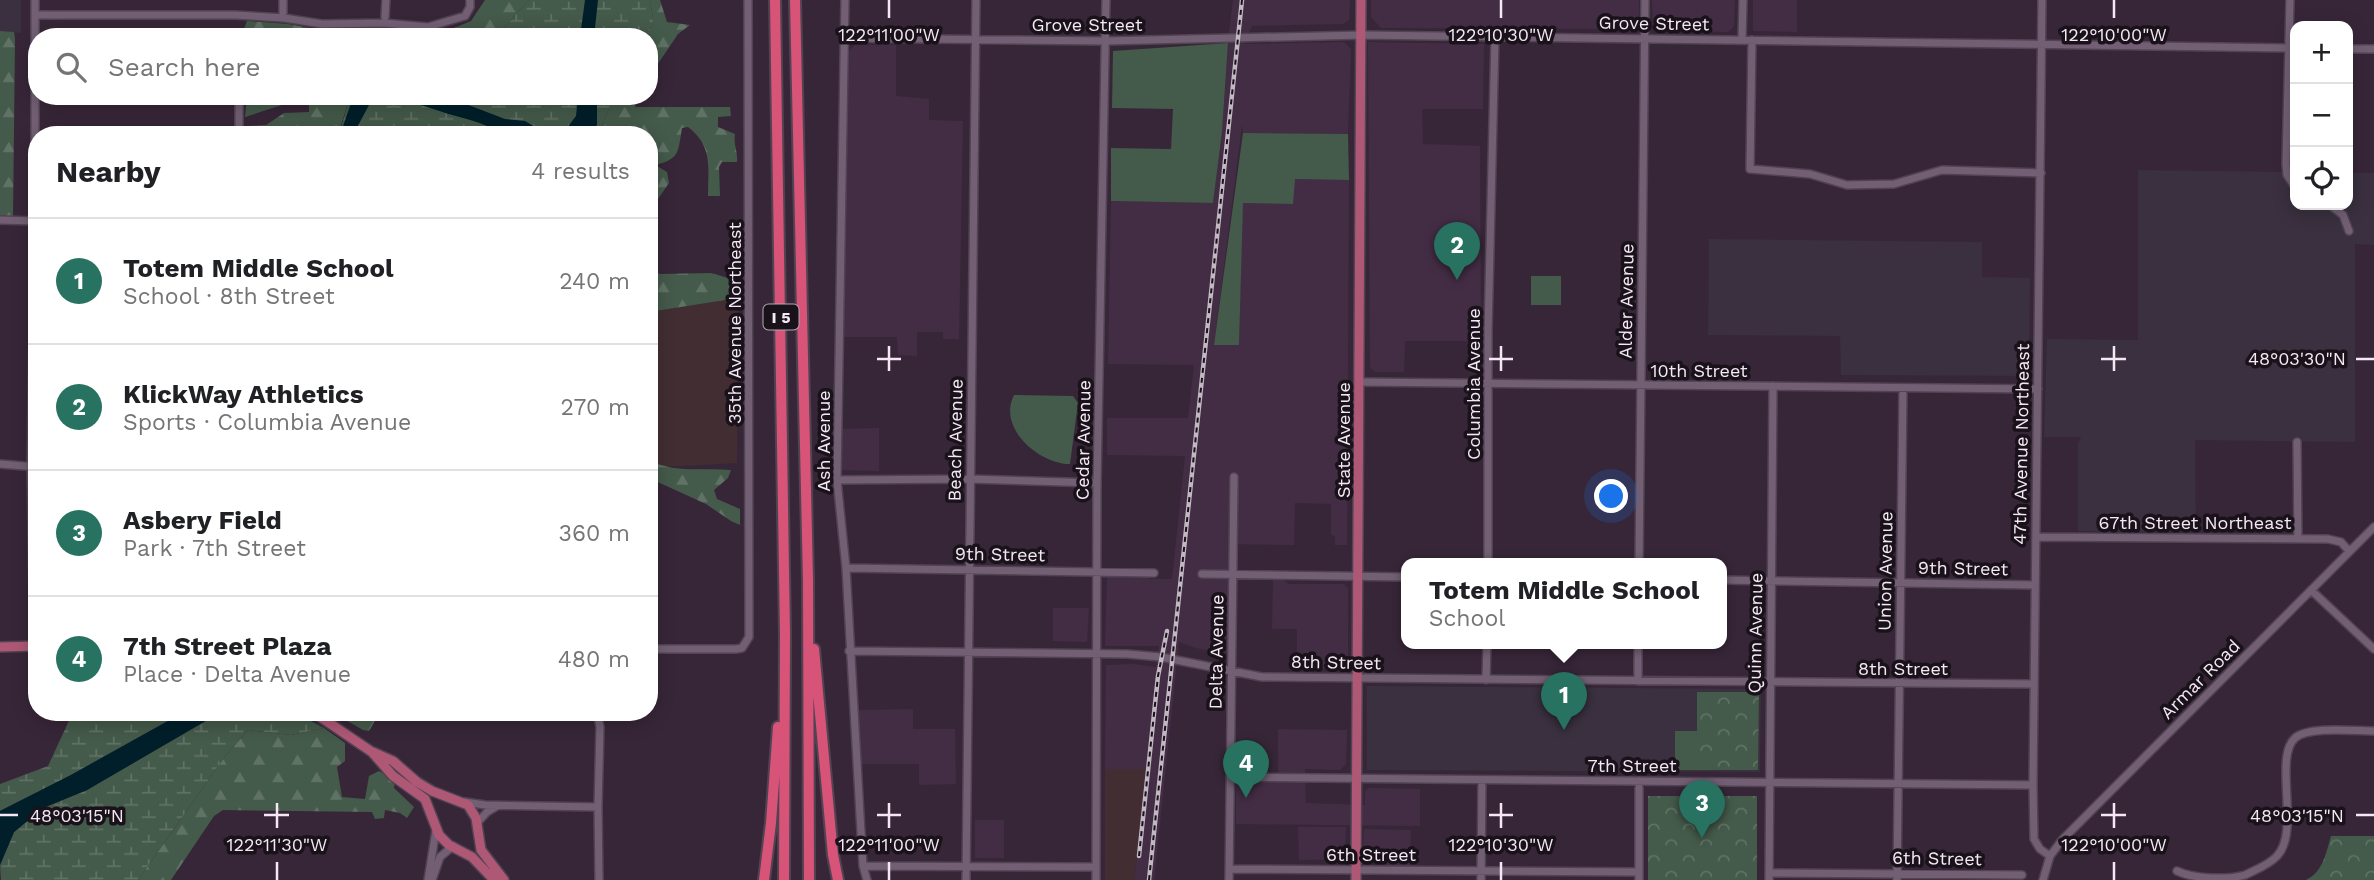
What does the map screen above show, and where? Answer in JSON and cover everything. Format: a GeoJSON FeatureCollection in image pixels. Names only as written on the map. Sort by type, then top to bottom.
{"type":"FeatureCollection","features":[{"type":"Feature","properties":{"kind":"highway","name":"I 5"},"geometry":{"type":"LineString","coordinates":[[775,0],[785,634],[784,880]]}},
{"type":"Feature","properties":{"kind":"highway","name":"I 5"},"geometry":{"type":"LineString","coordinates":[[795,0],[808,580],[809,880]]}},
{"type":"Feature","properties":{"kind":"highway"},"geometry":{"type":"LineString","coordinates":[[808,580],[833,855],[838,880]]}},
{"type":"Feature","properties":{"kind":"highway"},"geometry":{"type":"LineString","coordinates":[[764,880],[771,823],[785,634]]}},
{"type":"Feature","properties":{"kind":"main road","name":"State Avenue"},"geometry":{"type":"LineString","coordinates":[[1356,875],[1361,0]]}},
{"type":"Feature","properties":{"kind":"main road"},"geometry":{"type":"LineString","coordinates":[[0,647],[28,646]]}},
{"type":"Feature","properties":{"kind":"main road"},"geometry":{"type":"LineString","coordinates":[[327,721],[372,752],[393,776],[425,799],[436,830],[443,840],[472,857],[494,880]]}},
{"type":"Feature","properties":{"kind":"main road"},"geometry":{"type":"LineString","coordinates":[[372,752],[393,761],[432,791],[464,802],[472,809],[481,850],[504,880]]}},
{"type":"Feature","properties":{"kind":"main road"},"geometry":{"type":"LineString","coordinates":[[432,817],[439,803],[454,798]]}},
{"type":"Feature","properties":{"kind":"main road"},"geometry":{"type":"LineString","coordinates":[[455,847],[468,843],[477,826]]}},
{"type":"Feature","properties":{"kind":"street"},"geometry":{"type":"LineString","coordinates":[[35,0],[35,28]]}},
{"type":"Feature","properties":{"kind":"street"},"geometry":{"type":"LineString","coordinates":[[283,0],[283,13]]}},
{"type":"Feature","properties":{"kind":"street"},"geometry":{"type":"LineString","coordinates":[[385,17],[386,0]]}},
{"type":"Feature","properties":{"kind":"street"},"geometry":{"type":"LineString","coordinates":[[35,15],[235,15],[322,24],[384,23],[428,27],[464,16],[470,7],[470,0]]}},
{"type":"Feature","properties":{"kind":"street","name":"35th Avenue Northeast"},"geometry":{"type":"LineString","coordinates":[[658,649],[736,649],[744,646],[749,637],[748,0]]}},
{"type":"Feature","properties":{"kind":"street","name":"Ash Avenue"},"geometry":{"type":"LineString","coordinates":[[845,0],[837,480],[846,568],[863,866],[867,880]]}},
{"type":"Feature","properties":{"kind":"street","name":"Beach Avenue"},"geometry":{"type":"LineString","coordinates":[[966,880],[976,0]]}},
{"type":"Feature","properties":{"kind":"street","name":"Cedar Avenue"},"geometry":{"type":"LineString","coordinates":[[1096,880],[1097,482],[1106,0]]}},
{"type":"Feature","properties":{"kind":"street","name":"Alder Avenue"},"geometry":{"type":"LineString","coordinates":[[1639,558],[1645,0]]}},
{"type":"Feature","properties":{"kind":"street"},"geometry":{"type":"LineString","coordinates":[[1742,40],[1743,0]]}},
{"type":"Feature","properties":{"kind":"street","name":"47th Avenue Northeast"},"geometry":{"type":"LineString","coordinates":[[2042,0],[2033,785],[2034,839],[2040,849],[2050,856]]}},
{"type":"Feature","properties":{"kind":"street"},"geometry":{"type":"LineString","coordinates":[[2290,0],[2291,21]]}},
{"type":"Feature","properties":{"kind":"street","name":"Grove Street"},"geometry":{"type":"LineString","coordinates":[[844,38],[1106,41],[1362,35],[2290,48]]}},
{"type":"Feature","properties":{"kind":"street","name":"Columbia Avenue"},"geometry":{"type":"LineString","coordinates":[[1488,558],[1488,383],[1495,37]]}},
{"type":"Feature","properties":{"kind":"street"},"geometry":{"type":"LineString","coordinates":[[1752,40],[1750,169],[1810,174],[1847,185],[1894,184],[1942,170],[2040,173]]}},
{"type":"Feature","properties":{"kind":"street"},"geometry":{"type":"LineString","coordinates":[[2353,49],[2374,49]]}},
{"type":"Feature","properties":{"kind":"street"},"geometry":{"type":"LineString","coordinates":[[2290,180],[2286,164],[2291,84]]}},
{"type":"Feature","properties":{"kind":"street"},"geometry":{"type":"LineString","coordinates":[[35,105],[35,126]]}},
{"type":"Feature","properties":{"kind":"street"},"geometry":{"type":"LineString","coordinates":[[239,105],[239,126]]}},
{"type":"Feature","properties":{"kind":"street"},"geometry":{"type":"LineString","coordinates":[[2336,210],[2343,215],[2349,231]]}},
{"type":"Feature","properties":{"kind":"street"},"geometry":{"type":"LineString","coordinates":[[0,220],[28,221]]}},
{"type":"Feature","properties":{"kind":"street","name":"10th Street"},"geometry":{"type":"LineString","coordinates":[[1359,382],[2038,389]]}},
{"type":"Feature","properties":{"kind":"street","name":"Quinn Avenue"},"geometry":{"type":"LineString","coordinates":[[1769,876],[1773,386]]}},
{"type":"Feature","properties":{"kind":"street","name":"Union Avenue"},"geometry":{"type":"LineString","coordinates":[[1898,877],[1903,388]]}},
{"type":"Feature","properties":{"kind":"street"},"geometry":{"type":"LineString","coordinates":[[2297,442],[2298,539]]}},
{"type":"Feature","properties":{"kind":"street"},"geometry":{"type":"LineString","coordinates":[[0,464],[28,466]]}},
{"type":"Feature","properties":{"kind":"street","name":"Delta Avenue"},"geometry":{"type":"LineString","coordinates":[[1229,880],[1234,477]]}},
{"type":"Feature","properties":{"kind":"street"},"geometry":{"type":"LineString","coordinates":[[837,480],[1097,482]]}},
{"type":"Feature","properties":{"kind":"street","name":"Armar Road"},"geometry":{"type":"LineString","coordinates":[[2050,856],[2062,840],[2374,527]]}},
{"type":"Feature","properties":{"kind":"street","name":"67th Street Northeast"},"geometry":{"type":"LineString","coordinates":[[2036,537],[2328,539],[2341,542],[2349,551]]}},
{"type":"Feature","properties":{"kind":"street","name":"9th Street"},"geometry":{"type":"LineString","coordinates":[[846,568],[1154,573]]}},
{"type":"Feature","properties":{"kind":"street"},"geometry":{"type":"LineString","coordinates":[[1202,574],[1401,577]]}},
{"type":"Feature","properties":{"kind":"street","name":"9th Street"},"geometry":{"type":"LineString","coordinates":[[1727,580],[2035,584]]}},
{"type":"Feature","properties":{"kind":"street"},"geometry":{"type":"LineString","coordinates":[[2311,590],[2374,649]]}},
{"type":"Feature","properties":{"kind":"street"},"geometry":{"type":"LineString","coordinates":[[1486,680],[1487,649]]}},
{"type":"Feature","properties":{"kind":"street"},"geometry":{"type":"LineString","coordinates":[[1638,649],[1638,681]]}},
{"type":"Feature","properties":{"kind":"street","name":"8th Street"},"geometry":{"type":"LineString","coordinates":[[849,651],[1127,654],[1161,657],[1262,677],[2034,684]]}},
{"type":"Feature","properties":{"kind":"street"},"geometry":{"type":"LineString","coordinates":[[599,721],[599,880]]}},
{"type":"Feature","properties":{"kind":"street"},"geometry":{"type":"LineString","coordinates":[[2177,871],[2187,876],[2239,877],[2278,856],[2284,845],[2288,816],[2287,757],[2290,744],[2297,736],[2307,731],[2374,731]]}},
{"type":"Feature","properties":{"kind":"street","name":"7th Street"},"geometry":{"type":"LineString","coordinates":[[1230,777],[2033,785]]}},
{"type":"Feature","properties":{"kind":"street"},"geometry":{"type":"LineString","coordinates":[[1482,780],[1482,876]]}},
{"type":"Feature","properties":{"kind":"street"},"geometry":{"type":"LineString","coordinates":[[1639,781],[1639,876]]}},
{"type":"Feature","properties":{"kind":"street"},"geometry":{"type":"LineString","coordinates":[[464,802],[497,806],[598,807]]}},
{"type":"Feature","properties":{"kind":"street"},"geometry":{"type":"LineString","coordinates":[[477,826],[487,812],[497,806]]}},
{"type":"Feature","properties":{"kind":"street"},"geometry":{"type":"LineString","coordinates":[[430,880],[436,830]]}},
{"type":"Feature","properties":{"kind":"street"},"geometry":{"type":"LineString","coordinates":[[430,880],[440,857],[455,847]]}},
{"type":"Feature","properties":{"kind":"street"},"geometry":{"type":"LineString","coordinates":[[2043,880],[2050,856]]}},
{"type":"Feature","properties":{"kind":"street"},"geometry":{"type":"LineString","coordinates":[[863,866],[1096,867]]}},
{"type":"Feature","properties":{"kind":"street","name":"6th Street"},"geometry":{"type":"LineString","coordinates":[[1229,869],[1356,875],[1639,876]]}},
{"type":"Feature","properties":{"kind":"street","name":"6th Street"},"geometry":{"type":"LineString","coordinates":[[1769,876],[2022,875]]}},
{"type":"Feature","properties":{"kind":"shaded area"},"geometry":{"type":"Polygon","coordinates":[[[0,0],[21,0],[21,33],[0,31],[0,0]]]}},
{"type":"Feature","properties":{"kind":"shaded area"},"geometry":{"type":"Polygon","coordinates":[[[1233,0],[1350,0],[1349,20],[1343,24],[1252,26],[1244,44],[1344,42],[1351,49],[1348,134],[1243,133],[1242,125],[1214,344],[1239,345],[1242,202],[1292,204],[1294,179],[1349,180],[1347,545],[1335,545],[1335,537],[1331,534],[1331,504],[1295,503],[1294,545],[1230,544],[1228,652],[1222,654],[1179,642],[1154,880],[1134,880],[1147,769],[1105,769],[1106,665],[1156,667],[1159,646],[1105,646],[1107,575],[1149,575],[1149,579],[1172,579],[1185,456],[1107,455],[1107,418],[1188,418],[1194,365],[1108,364],[1111,201],[1213,203],[1233,0]]]}},
{"type":"Feature","properties":{"kind":"shaded area"},"geometry":{"type":"Polygon","coordinates":[[[1371,0],[1639,0],[1639,18],[1628,29],[1381,28],[1371,17],[1371,0]]]}},
{"type":"Feature","properties":{"kind":"shaded area"},"geometry":{"type":"Polygon","coordinates":[[[1652,0],[1735,0],[1734,26],[1728,32],[1655,31],[1652,0]]]}},
{"type":"Feature","properties":{"kind":"shaded area"},"geometry":{"type":"Polygon","coordinates":[[[1753,0],[1797,0],[1797,32],[1753,31],[1753,0]]]}},
{"type":"Feature","properties":{"kind":"shaded area"},"geometry":{"type":"Polygon","coordinates":[[[1368,42],[1484,44],[1483,109],[1422,109],[1423,144],[1480,146],[1481,341],[1405,341],[1404,372],[1375,372],[1370,367],[1368,42]]]}},
{"type":"Feature","properties":{"kind":"shaded area"},"geometry":{"type":"Polygon","coordinates":[[[855,45],[896,45],[896,96],[929,99],[929,120],[963,121],[959,339],[943,339],[943,332],[917,332],[917,356],[898,355],[897,337],[843,337],[848,52],[855,45]]]}},
{"type":"Feature","properties":{"kind":"shaded area"},"geometry":{"type":"Polygon","coordinates":[[[2138,170],[2290,172],[2290,210],[2353,210],[2353,173],[2374,173],[2374,245],[2355,244],[2355,442],[2195,440],[2196,532],[2078,531],[2078,444],[2081,437],[2044,437],[2047,339],[2138,340],[2138,170]]]}},
{"type":"Feature","properties":{"kind":"shaded area"},"geometry":{"type":"Polygon","coordinates":[[[1709,239],[1982,242],[1982,277],[2030,278],[2029,376],[1841,375],[1840,336],[1708,335],[1709,239]]]}},
{"type":"Feature","properties":{"kind":"shaded area"},"geometry":{"type":"Polygon","coordinates":[[[738,298],[737,463],[662,467],[658,465],[658,311],[738,298]]]}},
{"type":"Feature","properties":{"kind":"shaded area"},"geometry":{"type":"Polygon","coordinates":[[[879,428],[879,471],[840,470],[840,429],[879,428]]]}},
{"type":"Feature","properties":{"kind":"shaded area"},"geometry":{"type":"Polygon","coordinates":[[[1273,580],[1284,580],[1289,584],[1344,584],[1348,588],[1348,661],[1344,668],[1297,669],[1297,629],[1272,629],[1273,580]]]}},
{"type":"Feature","properties":{"kind":"shaded area"},"geometry":{"type":"Polygon","coordinates":[[[1053,608],[1089,608],[1087,642],[1053,641],[1053,608]]]}},
{"type":"Feature","properties":{"kind":"shaded area"},"geometry":{"type":"Polygon","coordinates":[[[1367,686],[1761,689],[1760,772],[1367,770],[1367,686]]]}},
{"type":"Feature","properties":{"kind":"shaded area"},"geometry":{"type":"Polygon","coordinates":[[[913,709],[913,729],[955,729],[956,784],[919,785],[919,764],[860,764],[857,710],[913,709]]]}},
{"type":"Feature","properties":{"kind":"shaded area"},"geometry":{"type":"Polygon","coordinates":[[[1278,729],[1347,730],[1346,764],[1340,770],[1305,769],[1306,803],[1365,805],[1365,791],[1369,788],[1420,789],[1420,826],[1236,824],[1236,779],[1278,780],[1278,729]]]}},
{"type":"Feature","properties":{"kind":"shaded area"},"geometry":{"type":"Polygon","coordinates":[[[1105,769],[1147,769],[1134,880],[1105,880],[1105,769]]]}},
{"type":"Feature","properties":{"kind":"shaded area"},"geometry":{"type":"Polygon","coordinates":[[[975,820],[1004,820],[1004,858],[975,858],[975,820]]]}},
{"type":"Feature","properties":{"kind":"shaded area"},"geometry":{"type":"Polygon","coordinates":[[[1298,827],[1346,827],[1345,859],[1299,860],[1298,827]]]}},
{"type":"Feature","properties":{"kind":"shaded area"},"geometry":{"type":"Polygon","coordinates":[[[1364,829],[1411,830],[1410,867],[1388,866],[1366,859],[1363,855],[1364,829]]]}},
{"type":"Feature","properties":{"kind":"green space"},"geometry":{"type":"Polygon","coordinates":[[[485,0],[529,0],[504,28],[454,28],[471,21],[485,0]]]}},
{"type":"Feature","properties":{"kind":"green space"},"geometry":{"type":"Polygon","coordinates":[[[529,0],[650,0],[654,24],[650,28],[504,28],[529,0]]]}},
{"type":"Feature","properties":{"kind":"green space"},"geometry":{"type":"Polygon","coordinates":[[[650,0],[660,0],[667,22],[690,25],[678,34],[658,64],[658,28],[650,28],[654,24],[650,0]]]}},
{"type":"Feature","properties":{"kind":"green space"},"geometry":{"type":"Polygon","coordinates":[[[247,21],[309,28],[244,28],[247,21]]]}},
{"type":"Feature","properties":{"kind":"green space"},"geometry":{"type":"Polygon","coordinates":[[[0,31],[14,32],[15,39],[13,217],[0,217],[0,31]]]}},
{"type":"Feature","properties":{"kind":"green space"},"geometry":{"type":"Polygon","coordinates":[[[1228,43],[1222,132],[1213,203],[1111,201],[1111,148],[1171,149],[1173,109],[1112,108],[1113,51],[1228,43]]]}},
{"type":"Feature","properties":{"kind":"green space"},"geometry":{"type":"Polygon","coordinates":[[[246,105],[282,105],[245,117],[246,105]]]}},
{"type":"Feature","properties":{"kind":"green space"},"geometry":{"type":"Polygon","coordinates":[[[309,105],[347,105],[341,126],[248,126],[266,125],[284,113],[309,112],[309,105]]]}},
{"type":"Feature","properties":{"kind":"green space"},"geometry":{"type":"Polygon","coordinates":[[[347,105],[610,105],[602,126],[342,126],[347,105]]]}},
{"type":"Feature","properties":{"kind":"green space"},"geometry":{"type":"Polygon","coordinates":[[[610,105],[730,107],[731,116],[718,117],[718,127],[735,134],[737,162],[722,162],[719,167],[720,196],[708,196],[705,150],[702,142],[688,127],[682,128],[680,143],[673,157],[658,164],[658,126],[602,126],[610,105]]]}},
{"type":"Feature","properties":{"kind":"green space"},"geometry":{"type":"Polygon","coordinates":[[[1243,133],[1348,134],[1349,180],[1295,179],[1293,204],[1243,203],[1239,345],[1214,345],[1243,133]]]}},
{"type":"Feature","properties":{"kind":"green space"},"geometry":{"type":"Polygon","coordinates":[[[658,167],[667,172],[669,183],[658,199],[658,167]]]}},
{"type":"Feature","properties":{"kind":"green space"},"geometry":{"type":"Polygon","coordinates":[[[658,273],[711,273],[738,281],[738,298],[658,311],[658,273]]]}},
{"type":"Feature","properties":{"kind":"green space"},"geometry":{"type":"Polygon","coordinates":[[[1531,276],[1561,276],[1561,305],[1531,305],[1531,276]]]}},
{"type":"Feature","properties":{"kind":"green space"},"geometry":{"type":"Polygon","coordinates":[[[1014,395],[1073,396],[1078,403],[1070,464],[1046,458],[1024,442],[1011,420],[1010,407],[1014,395]]]}},
{"type":"Feature","properties":{"kind":"green space"},"geometry":{"type":"Polygon","coordinates":[[[658,464],[679,469],[731,470],[728,478],[714,490],[717,499],[740,509],[740,525],[706,504],[658,482],[658,464]]]}},
{"type":"Feature","properties":{"kind":"green space"},"geometry":{"type":"Polygon","coordinates":[[[1697,692],[1759,692],[1758,770],[1697,770],[1697,692]]]}},
{"type":"Feature","properties":{"kind":"green space"},"geometry":{"type":"Polygon","coordinates":[[[69,721],[168,721],[0,811],[0,784],[48,766],[69,721]]]}},
{"type":"Feature","properties":{"kind":"green space"},"geometry":{"type":"Polygon","coordinates":[[[206,721],[311,721],[324,728],[291,735],[248,730],[226,755],[138,880],[1,880],[0,865],[14,832],[43,808],[87,790],[206,721]]]}},
{"type":"Feature","properties":{"kind":"green space"},"geometry":{"type":"Polygon","coordinates":[[[348,721],[375,721],[369,731],[348,721]]]}},
{"type":"Feature","properties":{"kind":"green space"},"geometry":{"type":"Polygon","coordinates":[[[324,728],[345,743],[345,761],[337,767],[342,797],[365,799],[369,776],[379,771],[395,780],[394,788],[414,807],[407,818],[400,813],[385,810],[384,818],[375,819],[372,812],[223,810],[214,816],[171,880],[138,880],[226,755],[248,730],[291,735],[324,728]]]}},
{"type":"Feature","properties":{"kind":"green space"},"geometry":{"type":"Polygon","coordinates":[[[1675,731],[1697,731],[1697,770],[1675,770],[1675,731]]]}},
{"type":"Feature","properties":{"kind":"green space"},"geometry":{"type":"Polygon","coordinates":[[[1648,796],[1757,796],[1757,880],[1648,880],[1648,796]]]}},
{"type":"Feature","properties":{"kind":"green space"},"geometry":{"type":"Polygon","coordinates":[[[2331,836],[2374,836],[2374,880],[2306,880],[2320,867],[2331,836]]]}},
{"type":"Feature","properties":{"kind":"water"},"geometry":{"type":"Polygon","coordinates":[[[585,0],[598,0],[595,28],[581,28],[585,0]]]}},
{"type":"Feature","properties":{"kind":"water"},"geometry":{"type":"Polygon","coordinates":[[[350,105],[369,105],[358,126],[343,126],[350,105]]]}},
{"type":"Feature","properties":{"kind":"water"},"geometry":{"type":"Polygon","coordinates":[[[420,105],[468,105],[505,119],[525,121],[533,126],[486,126],[420,105]]]}},
{"type":"Feature","properties":{"kind":"water"},"geometry":{"type":"Polygon","coordinates":[[[577,105],[597,105],[597,125],[568,126],[576,116],[577,105]]]}},
{"type":"Feature","properties":{"kind":"water"},"geometry":{"type":"Polygon","coordinates":[[[168,721],[206,721],[87,790],[43,808],[14,832],[0,865],[0,811],[168,721]]]}},
{"type":"Feature","properties":{"kind":"railway"},"geometry":{"type":"LineString","coordinates":[[1149,880],[1242,0]]}},
{"type":"Feature","properties":{"kind":"railway"},"geometry":{"type":"LineString","coordinates":[[1139,856],[1158,676],[1167,631]]}},
{"type":"Feature","properties":{"kind":"place","name":"KlickWay Athletics"},"geometry":{"type":"Point","coordinates":[1457,280]}},
{"type":"Feature","properties":{"kind":"place","name":"Totem Middle School"},"geometry":{"type":"Point","coordinates":[1564,730]}},
{"type":"Feature","properties":{"kind":"place","name":"7th Street Plaza"},"geometry":{"type":"Point","coordinates":[1246,798]}},
{"type":"Feature","properties":{"kind":"place","name":"Asbery Field"},"geometry":{"type":"Point","coordinates":[1702,838]}}]}
